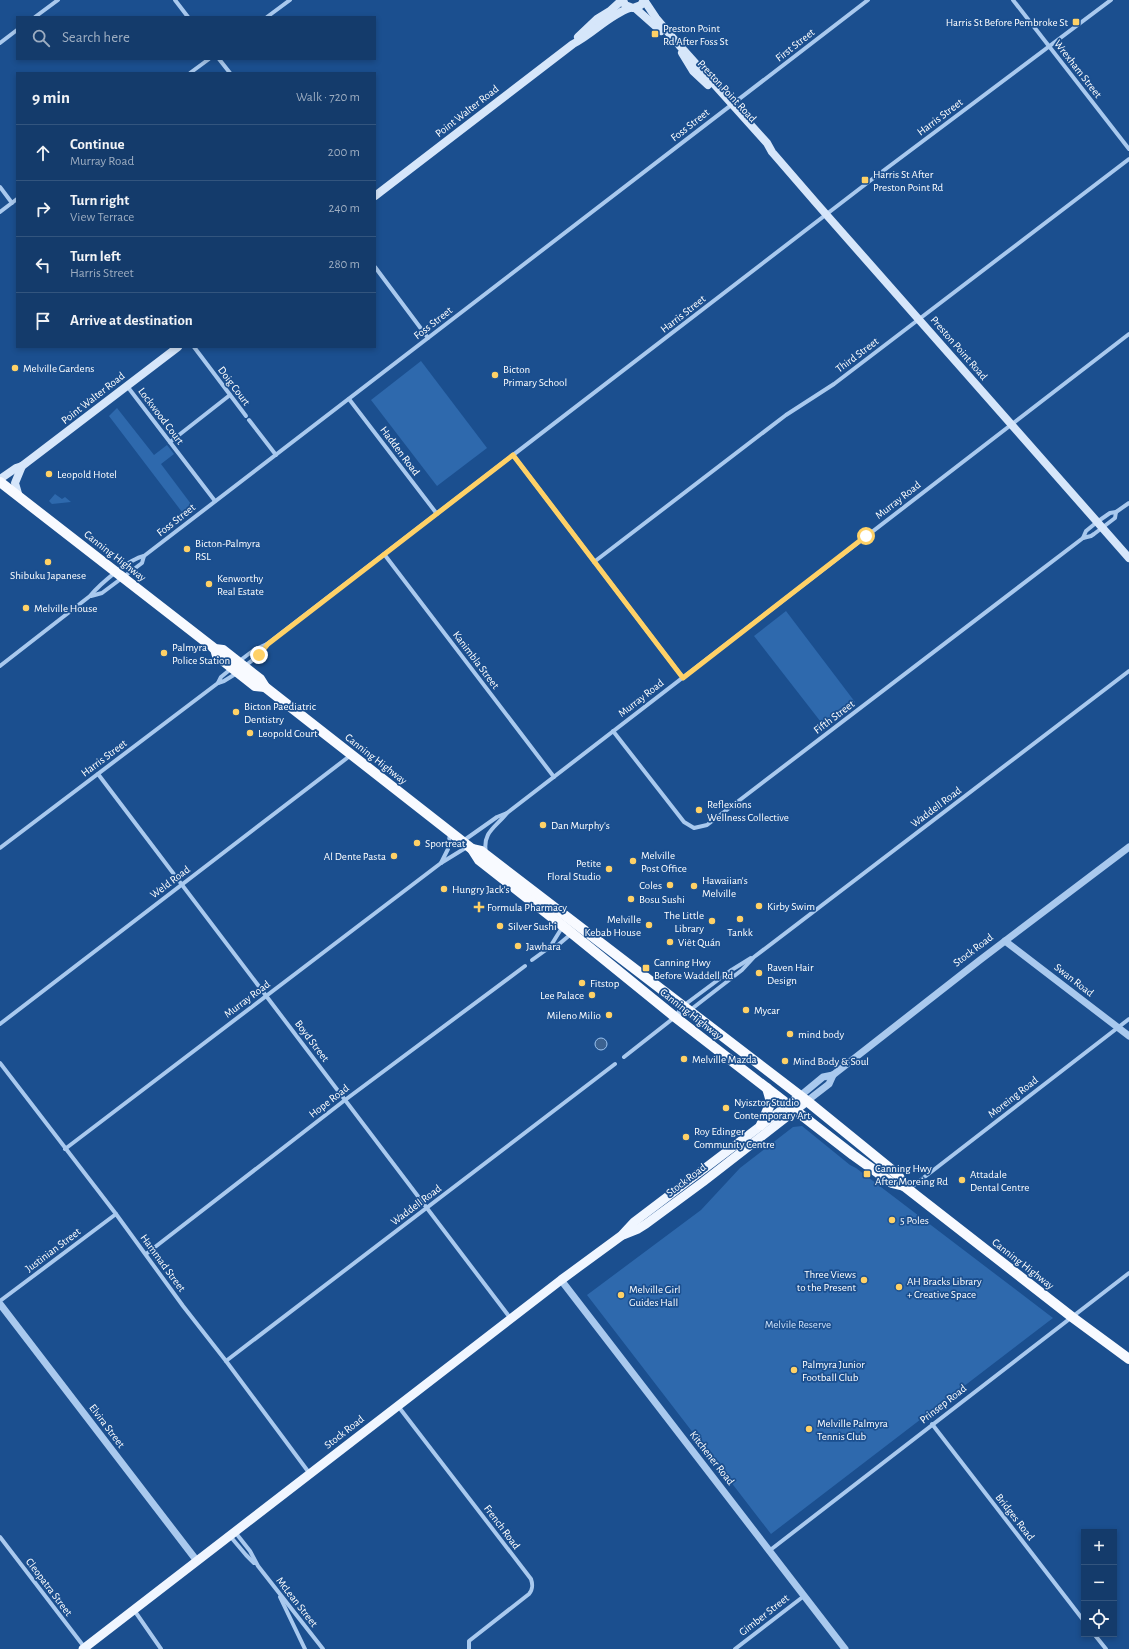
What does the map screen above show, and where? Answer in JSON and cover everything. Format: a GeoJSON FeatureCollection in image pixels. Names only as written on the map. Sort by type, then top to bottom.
{"type":"FeatureCollection","features":[{"type":"Feature","properties":{"kind":"highway","name":"Canning Highway"},"geometry":{"type":"LineString","coordinates":[[1,483],[215,649],[217,656],[238,667],[255,686],[265,687],[450,832],[468,845],[487,855],[566,922]]}},
{"type":"Feature","properties":{"kind":"highway","name":"Canning Highway"},"geometry":{"type":"LineString","coordinates":[[468,845],[480,860],[686,1009],[803,1099],[898,1175],[907,1187],[1129,1359]]}},
{"type":"Feature","properties":{"kind":"highway","name":"Canning Highway"},"geometry":{"type":"LineString","coordinates":[[575,929],[675,1017],[792,1108],[892,1183],[907,1187]]}},
{"type":"Feature","properties":{"kind":"highway"},"geometry":{"type":"LineString","coordinates":[[761,1125],[771,1102],[766,1087]]}},
{"type":"Feature","properties":{"kind":"main road","name":"Point Walter Road"},"geometry":{"type":"LineString","coordinates":[[573,44],[579,35],[622,0],[625,5],[633,8]]}},
{"type":"Feature","properties":{"kind":"main road","name":"Point Walter Road"},"geometry":{"type":"LineString","coordinates":[[376,195],[573,44],[582,40],[622,11],[641,5],[644,0]]}},
{"type":"Feature","properties":{"kind":"main road","name":"Preston Point Road"},"geometry":{"type":"LineString","coordinates":[[644,0],[665,28],[763,145],[772,152],[827,214],[1129,558]]}},
{"type":"Feature","properties":{"kind":"main road","name":"Preston Point Road"},"geometry":{"type":"LineString","coordinates":[[633,8],[657,26],[682,53],[693,71],[731,106]]}},
{"type":"Feature","properties":{"kind":"main road","name":"Point Walter Road"},"geometry":{"type":"LineString","coordinates":[[1,483],[16,468],[22,466],[177,348]]}},
{"type":"Feature","properties":{"kind":"main road"},"geometry":{"type":"LineString","coordinates":[[19,496],[15,483],[22,466]]}},
{"type":"Feature","properties":{"kind":"main road","name":"Stock Road"},"geometry":{"type":"LineString","coordinates":[[621,1236],[646,1224],[803,1099]]}},
{"type":"Feature","properties":{"kind":"main road","name":"Stock Road"},"geometry":{"type":"LineString","coordinates":[[84,1648],[561,1280],[621,1236],[634,1222],[761,1125],[792,1108]]}},
{"type":"Feature","properties":{"kind":"street"},"geometry":{"type":"LineString","coordinates":[[36,16],[58,0]]}},
{"type":"Feature","properties":{"kind":"street"},"geometry":{"type":"LineString","coordinates":[[175,0],[187,16]]}},
{"type":"Feature","properties":{"kind":"street"},"geometry":{"type":"LineString","coordinates":[[268,16],[290,0]]}},
{"type":"Feature","properties":{"kind":"street","name":"First Street"},"geometry":{"type":"LineString","coordinates":[[731,106],[868,0]]}},
{"type":"Feature","properties":{"kind":"street","name":"Wrexham Street"},"geometry":{"type":"LineString","coordinates":[[1013,0],[1129,149]]}},
{"type":"Feature","properties":{"kind":"street","name":"Harris Street"},"geometry":{"type":"LineString","coordinates":[[218,683],[221,677],[259,655],[268,644],[384,554],[827,214],[1111,0]]}},
{"type":"Feature","properties":{"kind":"street"},"geometry":{"type":"LineString","coordinates":[[0,43],[16,31]]}},
{"type":"Feature","properties":{"kind":"street"},"geometry":{"type":"LineString","coordinates":[[191,72],[208,60]]}},
{"type":"Feature","properties":{"kind":"street"},"geometry":{"type":"LineString","coordinates":[[220,60],[229,72]]}},
{"type":"Feature","properties":{"kind":"street","name":"Foss Street"},"geometry":{"type":"LineString","coordinates":[[90,596],[102,593],[137,558],[144,556],[215,502],[731,106]]}},
{"type":"Feature","properties":{"kind":"street","name":"Third Street"},"geometry":{"type":"LineString","coordinates":[[594,562],[786,415],[834,384],[919,320],[1129,159]]}},
{"type":"Feature","properties":{"kind":"street"},"geometry":{"type":"LineString","coordinates":[[0,187],[12,203]]}},
{"type":"Feature","properties":{"kind":"street"},"geometry":{"type":"LineString","coordinates":[[0,212],[16,200]]}},
{"type":"Feature","properties":{"kind":"street"},"geometry":{"type":"LineString","coordinates":[[376,268],[428,338]]}},
{"type":"Feature","properties":{"kind":"street","name":"Murray Road"},"geometry":{"type":"LineString","coordinates":[[487,855],[485,844],[487,835],[507,813],[1129,334]]}},
{"type":"Feature","properties":{"kind":"street","name":"Doig Court"},"geometry":{"type":"LineString","coordinates":[[195,348],[276,455]]}},
{"type":"Feature","properties":{"kind":"street","name":"Lockwood Court"},"geometry":{"type":"LineString","coordinates":[[127,386],[215,502]]}},
{"type":"Feature","properties":{"kind":"street"},"geometry":{"type":"LineString","coordinates":[[170,442],[230,395]]}},
{"type":"Feature","properties":{"kind":"street","name":"Hadden Road"},"geometry":{"type":"LineString","coordinates":[[349,399],[437,514]]}},
{"type":"Feature","properties":{"kind":"street"},"geometry":{"type":"LineString","coordinates":[[513,455],[683,678]]}},
{"type":"Feature","properties":{"kind":"street","name":"Fifth Street"},"geometry":{"type":"LineString","coordinates":[[613,731],[684,822],[694,828],[703,827],[731,808],[1083,538],[1091,536],[1110,513],[1116,512],[1129,503]]}},
{"type":"Feature","properties":{"kind":"street","name":"Fifth Street"},"geometry":{"type":"LineString","coordinates":[[1083,538],[1086,531],[1115,518],[1116,512]]}},
{"type":"Feature","properties":{"kind":"street","name":"Kanimbla Street"},"geometry":{"type":"LineString","coordinates":[[384,554],[554,777]]}},
{"type":"Feature","properties":{"kind":"street","name":"Foss Street"},"geometry":{"type":"LineString","coordinates":[[0,666],[90,596],[97,588],[142,563],[144,556]]}},
{"type":"Feature","properties":{"kind":"street","name":"Harris Street"},"geometry":{"type":"LineString","coordinates":[[0,848],[218,683],[224,681],[254,650],[268,644]]}},
{"type":"Feature","properties":{"kind":"street","name":"Waddell Road"},"geometry":{"type":"LineString","coordinates":[[675,1017],[730,971],[754,957],[1129,672]]}},
{"type":"Feature","properties":{"kind":"street","name":"Weld Road"},"geometry":{"type":"LineString","coordinates":[[0,1024],[351,755]]}},
{"type":"Feature","properties":{"kind":"street","name":"Boyd Street"},"geometry":{"type":"LineString","coordinates":[[98,774],[511,1319]]}},
{"type":"Feature","properties":{"kind":"street","name":"Murray Road"},"geometry":{"type":"LineString","coordinates":[[65,1149],[441,863],[468,845],[497,817],[507,813]]}},
{"type":"Feature","properties":{"kind":"street"},"geometry":{"type":"LineString","coordinates":[[441,863],[448,849],[450,832]]}},
{"type":"Feature","properties":{"kind":"street","name":"Stock Road"},"geometry":{"type":"LineString","coordinates":[[803,1099],[823,1078],[833,1075],[1129,846]]}},
{"type":"Feature","properties":{"kind":"street"},"geometry":{"type":"LineString","coordinates":[[532,960],[550,947],[566,922]]}},
{"type":"Feature","properties":{"kind":"street"},"geometry":{"type":"LineString","coordinates":[[550,947],[558,945],[575,929]]}},
{"type":"Feature","properties":{"kind":"street","name":"Swan Road"},"geometry":{"type":"LineString","coordinates":[[1005,941],[1129,1036]]}},
{"type":"Feature","properties":{"kind":"street","name":"Waddell Road"},"geometry":{"type":"LineString","coordinates":[[624,1057],[675,1017],[742,970],[754,957]]}},
{"type":"Feature","properties":{"kind":"street","name":"Hope Road"},"geometry":{"type":"LineString","coordinates":[[146,1254],[345,1100],[526,966]]}},
{"type":"Feature","properties":{"kind":"street","name":"Moreing Road"},"geometry":{"type":"LineString","coordinates":[[907,1187],[1129,1019]]}},
{"type":"Feature","properties":{"kind":"street","name":"Hammad Street"},"geometry":{"type":"LineString","coordinates":[[0,1063],[116,1214],[183,1306],[310,1474]]}},
{"type":"Feature","properties":{"kind":"street","name":"Waddell Road"},"geometry":{"type":"LineString","coordinates":[[226,1361],[615,1064]]}},
{"type":"Feature","properties":{"kind":"street","name":"Justinian Street"},"geometry":{"type":"LineString","coordinates":[[0,1301],[116,1214]]}},
{"type":"Feature","properties":{"kind":"street","name":"Prinsep Road"},"geometry":{"type":"LineString","coordinates":[[769,1550],[914,1440],[932,1424],[1129,1273]]}},
{"type":"Feature","properties":{"kind":"street","name":"Kitchener Road"},"geometry":{"type":"LineString","coordinates":[[561,1280],[845,1649]]}},
{"type":"Feature","properties":{"kind":"street","name":"Elvira Street"},"geometry":{"type":"LineString","coordinates":[[0,1304],[197,1562]]}},
{"type":"Feature","properties":{"kind":"street","name":"French Road"},"geometry":{"type":"LineString","coordinates":[[398,1406],[531,1579],[533,1584],[532,1590],[529,1594],[469,1641],[469,1649]]}},
{"type":"Feature","properties":{"kind":"street","name":"Bridges Road"},"geometry":{"type":"LineString","coordinates":[[932,1424],[1081,1617]]}},
{"type":"Feature","properties":{"kind":"street","name":"McLean Street"},"geometry":{"type":"LineString","coordinates":[[233,1534],[250,1552],[258,1566],[323,1649]]}},
{"type":"Feature","properties":{"kind":"street","name":"Cleopatra Street"},"geometry":{"type":"LineString","coordinates":[[0,1537],[84,1648]]}},
{"type":"Feature","properties":{"kind":"street"},"geometry":{"type":"LineString","coordinates":[[278,1592],[305,1649]]}},
{"type":"Feature","properties":{"kind":"street","name":"Gimber Street"},"geometry":{"type":"LineString","coordinates":[[735,1649],[804,1596]]}},
{"type":"Feature","properties":{"kind":"street"},"geometry":{"type":"LineString","coordinates":[[134,1610],[161,1649]]}},
{"type":"Feature","properties":{"kind":"street"},"geometry":{"type":"LineString","coordinates":[[1096,1637],[1106,1649]]}},
{"type":"Feature","properties":{"kind":"green space"},"geometry":{"type":"Polygon","coordinates":[[[421,361],[487,448],[437,486],[371,400],[421,361]]]}},
{"type":"Feature","properties":{"kind":"green space"},"geometry":{"type":"Polygon","coordinates":[[[117,408],[154,455],[167,445],[174,454],[161,464],[191,504],[182,512],[109,416],[117,408]]]}},
{"type":"Feature","properties":{"kind":"green space"},"geometry":{"type":"Polygon","coordinates":[[[55,494],[62,499],[65,497],[71,502],[52,504],[49,501],[55,494]]]}},
{"type":"Feature","properties":{"kind":"green space"},"geometry":{"type":"Polygon","coordinates":[[[786,611],[855,702],[824,726],[754,636],[786,611]]]}},
{"type":"Feature","properties":{"kind":"green space","name":"Melvile Reserve"},"geometry":{"type":"Polygon","coordinates":[[[802,1126],[850,1165],[856,1168],[1053,1318],[771,1534],[587,1295],[701,1210],[740,1168],[793,1127],[802,1126]]]}},
{"type":"Feature","properties":{"kind":"shaded area"},"geometry":{"type":"Polygon","coordinates":[[[599,1038],[603,1038],[607,1044],[603,1050],[599,1050],[595,1046],[595,1042],[599,1038]]]}},
{"type":"Feature","properties":{"kind":"place","name":"Harris St Before Pembroke St"},"geometry":{"type":"Point","coordinates":[1076,22]}},
{"type":"Feature","properties":{"kind":"place","name":"Preston Point Rd After Foss St"},"geometry":{"type":"Point","coordinates":[655,34]}},
{"type":"Feature","properties":{"kind":"place","name":"Harris St After Preston Point Rd"},"geometry":{"type":"Point","coordinates":[865,180]}},
{"type":"Feature","properties":{"kind":"place","name":"Melville Gardens"},"geometry":{"type":"Point","coordinates":[15,368]}},
{"type":"Feature","properties":{"kind":"place","name":"Bicton Primary School"},"geometry":{"type":"Point","coordinates":[495,375]}},
{"type":"Feature","properties":{"kind":"place","name":"Leopold Hotel"},"geometry":{"type":"Point","coordinates":[49,474]}},
{"type":"Feature","properties":{"kind":"place","name":"Bicton-Palmyra RSL"},"geometry":{"type":"Point","coordinates":[187,549]}},
{"type":"Feature","properties":{"kind":"place","name":"Shibuku Japanese"},"geometry":{"type":"Point","coordinates":[48,562]}},
{"type":"Feature","properties":{"kind":"place","name":"Kenworthy Real Estate"},"geometry":{"type":"Point","coordinates":[209,584]}},
{"type":"Feature","properties":{"kind":"place","name":"Melville House"},"geometry":{"type":"Point","coordinates":[26,608]}},
{"type":"Feature","properties":{"kind":"place","name":"Palmyra Police Station"},"geometry":{"type":"Point","coordinates":[164,653]}},
{"type":"Feature","properties":{"kind":"place","name":"Bicton Paediatric Dentistry"},"geometry":{"type":"Point","coordinates":[236,712]}},
{"type":"Feature","properties":{"kind":"place","name":"Leopold Court"},"geometry":{"type":"Point","coordinates":[250,733]}},
{"type":"Feature","properties":{"kind":"place","name":"Reflexions Wellness Collective"},"geometry":{"type":"Point","coordinates":[699,810]}},
{"type":"Feature","properties":{"kind":"place","name":"Dan Murphy's"},"geometry":{"type":"Point","coordinates":[543,825]}},
{"type":"Feature","properties":{"kind":"place","name":"Sportreat"},"geometry":{"type":"Point","coordinates":[417,843]}},
{"type":"Feature","properties":{"kind":"place","name":"Al Dente Pasta"},"geometry":{"type":"Point","coordinates":[394,856]}},
{"type":"Feature","properties":{"kind":"place","name":"Melville Post Office"},"geometry":{"type":"Point","coordinates":[633,861]}},
{"type":"Feature","properties":{"kind":"place","name":"Petite Floral Studio"},"geometry":{"type":"Point","coordinates":[609,869]}},
{"type":"Feature","properties":{"kind":"place","name":"Coles"},"geometry":{"type":"Point","coordinates":[670,885]}},
{"type":"Feature","properties":{"kind":"place","name":"Hawaiian's Melville"},"geometry":{"type":"Point","coordinates":[694,886]}},
{"type":"Feature","properties":{"kind":"place","name":"Hungry Jack's"},"geometry":{"type":"Point","coordinates":[444,889]}},
{"type":"Feature","properties":{"kind":"place","name":"Bosu Sushi"},"geometry":{"type":"Point","coordinates":[631,899]}},
{"type":"Feature","properties":{"kind":"place","name":"Kirby Swim"},"geometry":{"type":"Point","coordinates":[759,906]}},
{"type":"Feature","properties":{"kind":"place","name":"Formula Pharmacy"},"geometry":{"type":"Point","coordinates":[479,907]}},
{"type":"Feature","properties":{"kind":"place","name":"Tankk"},"geometry":{"type":"Point","coordinates":[740,919]}},
{"type":"Feature","properties":{"kind":"place","name":"The Little Library"},"geometry":{"type":"Point","coordinates":[712,921]}},
{"type":"Feature","properties":{"kind":"place","name":"Melville Kebab House"},"geometry":{"type":"Point","coordinates":[649,925]}},
{"type":"Feature","properties":{"kind":"place","name":"Silver Sushi"},"geometry":{"type":"Point","coordinates":[500,926]}},
{"type":"Feature","properties":{"kind":"place","name":"Viêt Quán"},"geometry":{"type":"Point","coordinates":[670,942]}},
{"type":"Feature","properties":{"kind":"place","name":"Jawhara"},"geometry":{"type":"Point","coordinates":[518,946]}},
{"type":"Feature","properties":{"kind":"place","name":"Canning Hwy Before Waddell Rd"},"geometry":{"type":"Point","coordinates":[646,968]}},
{"type":"Feature","properties":{"kind":"place","name":"Raven Hair Design"},"geometry":{"type":"Point","coordinates":[759,973]}},
{"type":"Feature","properties":{"kind":"place","name":"Fitstop"},"geometry":{"type":"Point","coordinates":[582,983]}},
{"type":"Feature","properties":{"kind":"place","name":"Lee Palace"},"geometry":{"type":"Point","coordinates":[592,995]}},
{"type":"Feature","properties":{"kind":"place","name":"Mycar"},"geometry":{"type":"Point","coordinates":[746,1010]}},
{"type":"Feature","properties":{"kind":"place","name":"Mileno Milio"},"geometry":{"type":"Point","coordinates":[609,1015]}},
{"type":"Feature","properties":{"kind":"place","name":"mind body"},"geometry":{"type":"Point","coordinates":[790,1034]}},
{"type":"Feature","properties":{"kind":"place","name":"Melville Mazda"},"geometry":{"type":"Point","coordinates":[684,1059]}},
{"type":"Feature","properties":{"kind":"place","name":"Mind Body & Soul"},"geometry":{"type":"Point","coordinates":[785,1061]}},
{"type":"Feature","properties":{"kind":"place","name":"Nyisztor Studio Contemporary Art"},"geometry":{"type":"Point","coordinates":[726,1108]}},
{"type":"Feature","properties":{"kind":"place","name":"Roy Edinger Community Centre"},"geometry":{"type":"Point","coordinates":[686,1137]}},
{"type":"Feature","properties":{"kind":"place","name":"Canning Hwy After Moreing Rd"},"geometry":{"type":"Point","coordinates":[867,1174]}},
{"type":"Feature","properties":{"kind":"place","name":"Attadale Dental Centre"},"geometry":{"type":"Point","coordinates":[962,1180]}},
{"type":"Feature","properties":{"kind":"place","name":"5 Poles"},"geometry":{"type":"Point","coordinates":[892,1220]}},
{"type":"Feature","properties":{"kind":"place","name":"Three Views to the Present"},"geometry":{"type":"Point","coordinates":[864,1280]}},
{"type":"Feature","properties":{"kind":"place","name":"AH Bracks Library + Creative Space"},"geometry":{"type":"Point","coordinates":[899,1287]}},
{"type":"Feature","properties":{"kind":"place","name":"Melville Girl Guides Hall"},"geometry":{"type":"Point","coordinates":[621,1295]}},
{"type":"Feature","properties":{"kind":"place","name":"Palmyra Junior Football Club"},"geometry":{"type":"Point","coordinates":[794,1370]}},
{"type":"Feature","properties":{"kind":"place","name":"Melville Palmyra Tennis Club"},"geometry":{"type":"Point","coordinates":[809,1429]}},
{"type":"Feature","properties":{"kind":"route"},"geometry":{"type":"LineString","coordinates":[[259,655],[268,644],[513,455],[683,678],[866,536]]}}]}
